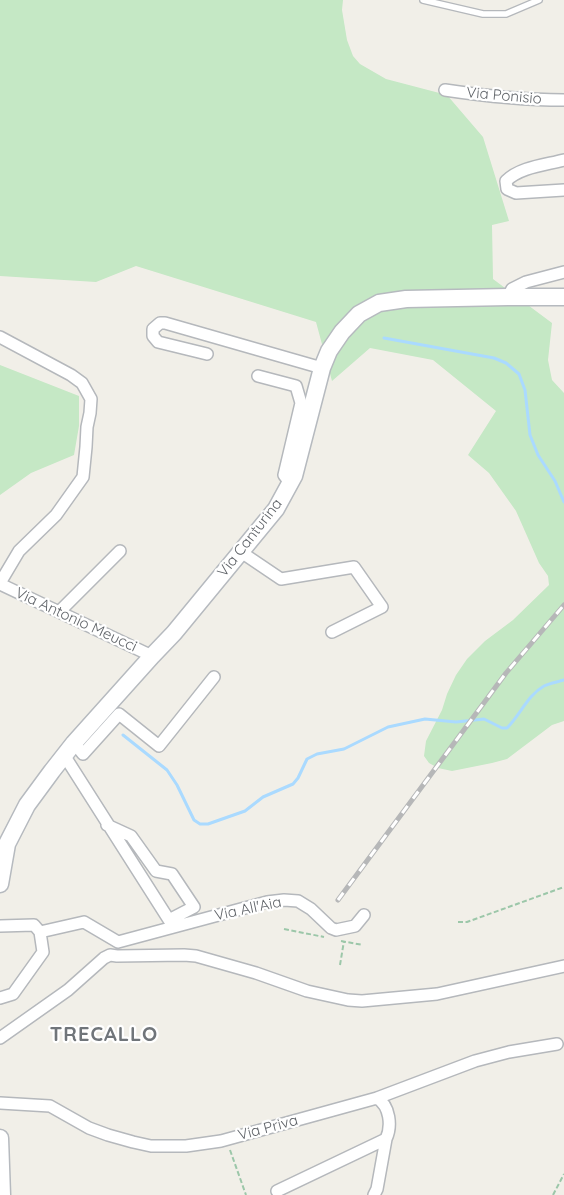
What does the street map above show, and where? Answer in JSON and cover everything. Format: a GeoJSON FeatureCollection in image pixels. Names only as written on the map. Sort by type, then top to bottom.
{"type":"FeatureCollection","features":[{"type":"Feature","properties":{"kind":"main road","name":"Via Canturina"},"geometry":{"type":"LineString","coordinates":[[0,884],[7,844],[27,805],[69,749],[174,633],[276,510],[294,476],[322,368],[329,351],[342,332],[359,314],[379,303],[406,299],[564,298]]}},
{"type":"Feature","properties":{"kind":"main road"},"geometry":{"type":"LineString","coordinates":[[0,1138],[2,1192]]}},
{"type":"Feature","properties":{"kind":"street","name":"Via Ponisio"},"geometry":{"type":"LineString","coordinates":[[445,90],[490,97],[564,100]]}},
{"type":"Feature","properties":{"kind":"street"},"geometry":{"type":"LineString","coordinates":[[564,160],[525,170],[512,175],[506,181],[507,190],[516,193],[564,190]]}},
{"type":"Feature","properties":{"kind":"street"},"geometry":{"type":"LineString","coordinates":[[508,297],[512,290],[526,282],[564,272]]}},
{"type":"Feature","properties":{"kind":"street"},"geometry":{"type":"LineString","coordinates":[[207,354],[158,342],[153,336],[153,328],[160,323],[165,323],[322,368]]}},
{"type":"Feature","properties":{"kind":"street","name":"Via Antonio Meucci"},"geometry":{"type":"LineString","coordinates":[[0,337],[71,375],[82,383],[91,399],[83,477],[56,515],[19,551],[0,583],[152,656]]}},
{"type":"Feature","properties":{"kind":"street"},"geometry":{"type":"LineString","coordinates":[[258,376],[296,386],[301,404],[284,475],[290,483]]}},
{"type":"Feature","properties":{"kind":"street"},"geometry":{"type":"LineString","coordinates":[[59,612],[120,551]]}},
{"type":"Feature","properties":{"kind":"street"},"geometry":{"type":"LineString","coordinates":[[240,552],[281,579],[354,567],[382,607],[332,632]]}},
{"type":"Feature","properties":{"kind":"street"},"geometry":{"type":"LineString","coordinates":[[69,749],[83,754],[119,714],[159,746],[214,677]]}},
{"type":"Feature","properties":{"kind":"street"},"geometry":{"type":"LineString","coordinates":[[69,749],[107,825],[168,920],[194,907],[172,874],[156,871],[132,836],[107,825]]}},
{"type":"Feature","properties":{"kind":"street","name":"Via All'Aia"},"geometry":{"type":"LineString","coordinates":[[40,932],[84,922],[118,942],[267,902],[284,900],[298,900],[310,908],[331,928],[336,930],[355,926],[364,914]]}},
{"type":"Feature","properties":{"kind":"street"},"geometry":{"type":"LineString","coordinates":[[0,926],[34,926],[40,932],[43,952],[13,994],[0,998]]}},
{"type":"Feature","properties":{"kind":"street"},"geometry":{"type":"LineString","coordinates":[[0,1038],[68,990],[104,958],[110,955],[196,956],[256,973],[306,991],[362,1001],[437,994],[564,966]]}},
{"type":"Feature","properties":{"kind":"street","name":"Via Priva"},"geometry":{"type":"LineString","coordinates":[[0,1103],[50,1106],[89,1128],[133,1142],[151,1146],[186,1146],[227,1139],[377,1098],[475,1061],[509,1052],[557,1044]]}},
{"type":"Feature","properties":{"kind":"street"},"geometry":{"type":"LineString","coordinates":[[374,1195],[390,1124],[385,1107],[377,1098]]}},
{"type":"Feature","properties":{"kind":"street"},"geometry":{"type":"LineString","coordinates":[[276,1190],[386,1138]]}},
{"type":"Feature","properties":{"kind":"lane"},"geometry":{"type":"LineString","coordinates":[[423,0],[483,14],[506,14],[539,0]]}},
{"type":"Feature","properties":{"kind":"path"},"geometry":{"type":"LineString","coordinates":[[458,922],[467,922],[564,887]]}},
{"type":"Feature","properties":{"kind":"path"},"geometry":{"type":"LineString","coordinates":[[284,929],[327,938]]}},
{"type":"Feature","properties":{"kind":"path"},"geometry":{"type":"LineString","coordinates":[[335,939],[363,945]]}},
{"type":"Feature","properties":{"kind":"path"},"geometry":{"type":"LineString","coordinates":[[340,965],[344,941]]}},
{"type":"Feature","properties":{"kind":"path"},"geometry":{"type":"LineString","coordinates":[[227,1139],[246,1195]]}},
{"type":"Feature","properties":{"kind":"path"},"geometry":{"type":"LineString","coordinates":[[553,1195],[564,1174]]}},
{"type":"Feature","properties":{"kind":"green space"},"geometry":{"type":"Polygon","coordinates":[[[0,0],[343,0],[342,10],[347,40],[353,56],[360,64],[386,79],[447,95],[483,137],[509,221],[492,225],[493,279],[552,323],[548,360],[552,380],[564,393],[564,721],[552,725],[507,759],[492,763],[452,771],[438,768],[429,763],[424,756],[426,741],[442,710],[456,675],[467,659],[485,641],[513,620],[549,585],[548,576],[539,563],[516,511],[489,473],[468,455],[496,411],[433,360],[370,348],[332,381],[316,322],[136,266],[96,282],[0,276],[0,0]]]}},
{"type":"Feature","properties":{"kind":"green space"},"geometry":{"type":"Polygon","coordinates":[[[0,365],[79,396],[79,426],[74,455],[31,473],[0,495],[0,365]]]}},
{"type":"Feature","properties":{"kind":"waterway"},"geometry":{"type":"LineString","coordinates":[[384,338],[494,358],[506,363],[519,374],[525,390],[530,435],[538,455],[555,481],[564,502]]}},
{"type":"Feature","properties":{"kind":"waterway"},"geometry":{"type":"LineString","coordinates":[[123,735],[167,770],[177,785],[194,820],[200,824],[208,824],[245,811],[263,797],[293,784],[307,759],[317,754],[344,749],[388,727],[425,719],[456,722],[484,719],[502,728],[507,728],[538,690],[546,685],[564,680]]}},
{"type":"Feature","properties":{"kind":"railway"},"geometry":{"type":"LineString","coordinates":[[338,900],[506,673],[564,605]]}},
{"type":"Feature","properties":{"kind":"district","name":"TRECALLO"},"geometry":{"type":"Point","coordinates":[104,1035]}}]}
